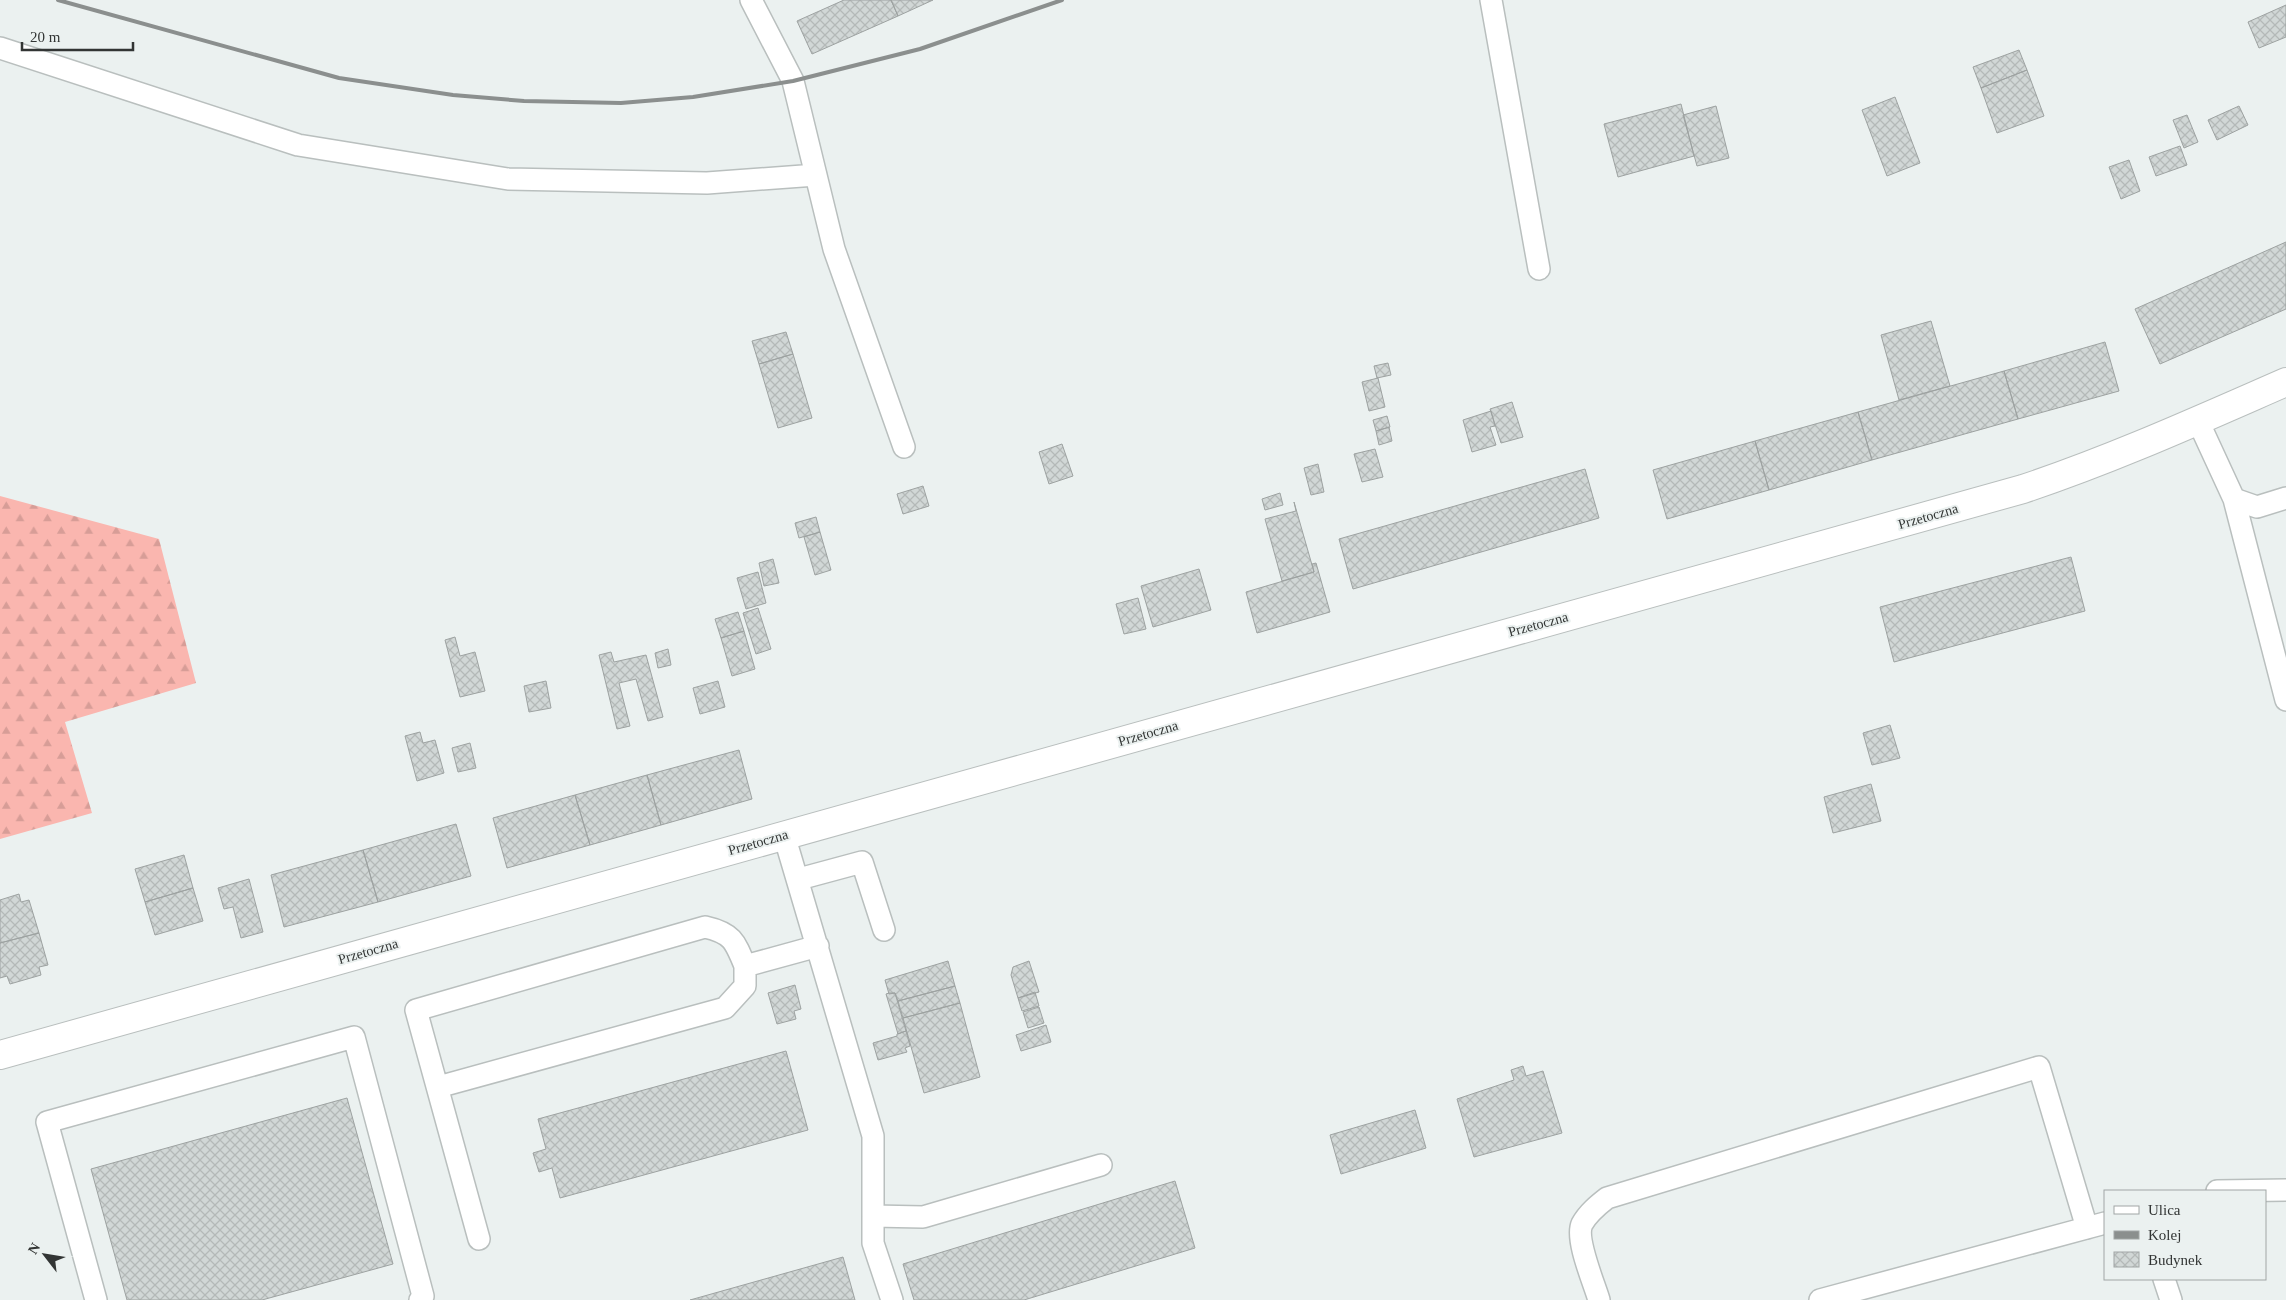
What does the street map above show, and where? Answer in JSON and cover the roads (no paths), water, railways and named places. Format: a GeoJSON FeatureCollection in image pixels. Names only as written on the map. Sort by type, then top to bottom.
{"type":"FeatureCollection","features":[{"type":"Feature","properties":{"kind":"street","name":"Przetoczna"},"geometry":{"type":"LineString","coordinates":[[0,1054],[2023,489],[2073,472],[2198,421],[2286,382]]}},
{"type":"Feature","properties":{"kind":"lane"},"geometry":{"type":"LineString","coordinates":[[751,0],[793,81],[834,249],[904,447]]}},
{"type":"Feature","properties":{"kind":"lane"},"geometry":{"type":"LineString","coordinates":[[1491,0],[1539,269]]}},
{"type":"Feature","properties":{"kind":"lane"},"geometry":{"type":"LineString","coordinates":[[0,48],[298,145],[508,179],[707,182],[816,175]]}},
{"type":"Feature","properties":{"kind":"lane"},"geometry":{"type":"LineString","coordinates":[[2198,421],[2234,499],[2286,700]]}},
{"type":"Feature","properties":{"kind":"lane"},"geometry":{"type":"LineString","coordinates":[[2234,499],[2257,507],[2286,498]]}},
{"type":"Feature","properties":{"kind":"lane"},"geometry":{"type":"LineString","coordinates":[[784,835],[799,879],[874,1136],[873,1242],[892,1300]]}},
{"type":"Feature","properties":{"kind":"lane"},"geometry":{"type":"LineString","coordinates":[[799,879],[862,862],[884,930]]}},
{"type":"Feature","properties":{"kind":"lane"},"geometry":{"type":"LineString","coordinates":[[438,1088],[725,1008],[745,986],[745,966],[736,943],[724,931],[705,927],[416,1010],[479,1239]]}},
{"type":"Feature","properties":{"kind":"lane"},"geometry":{"type":"LineString","coordinates":[[745,966],[818,946]]}},
{"type":"Feature","properties":{"kind":"lane"},"geometry":{"type":"LineString","coordinates":[[96,1300],[47,1122],[354,1037],[423,1296],[420,1300]]}},
{"type":"Feature","properties":{"kind":"lane"},"geometry":{"type":"LineString","coordinates":[[1600,1300],[1580,1240],[1581,1225],[1593,1209],[1607,1198],[2039,1067],[2096,1225],[1820,1300]]}},
{"type":"Feature","properties":{"kind":"lane"},"geometry":{"type":"LineString","coordinates":[[874,1216],[923,1218],[1101,1165]]}},
{"type":"Feature","properties":{"kind":"lane"},"geometry":{"type":"LineString","coordinates":[[2266,1190],[2286,1190]]}},
{"type":"Feature","properties":{"kind":"lane"},"geometry":{"type":"LineString","coordinates":[[2164,1280],[2172,1300]]}},
{"type":"Feature","properties":{"kind":"railway"},"geometry":{"type":"LineString","coordinates":[[58,0],[339,78],[453,95],[524,101],[621,103],[693,97],[793,81],[920,49],[1062,0]]}}]}
